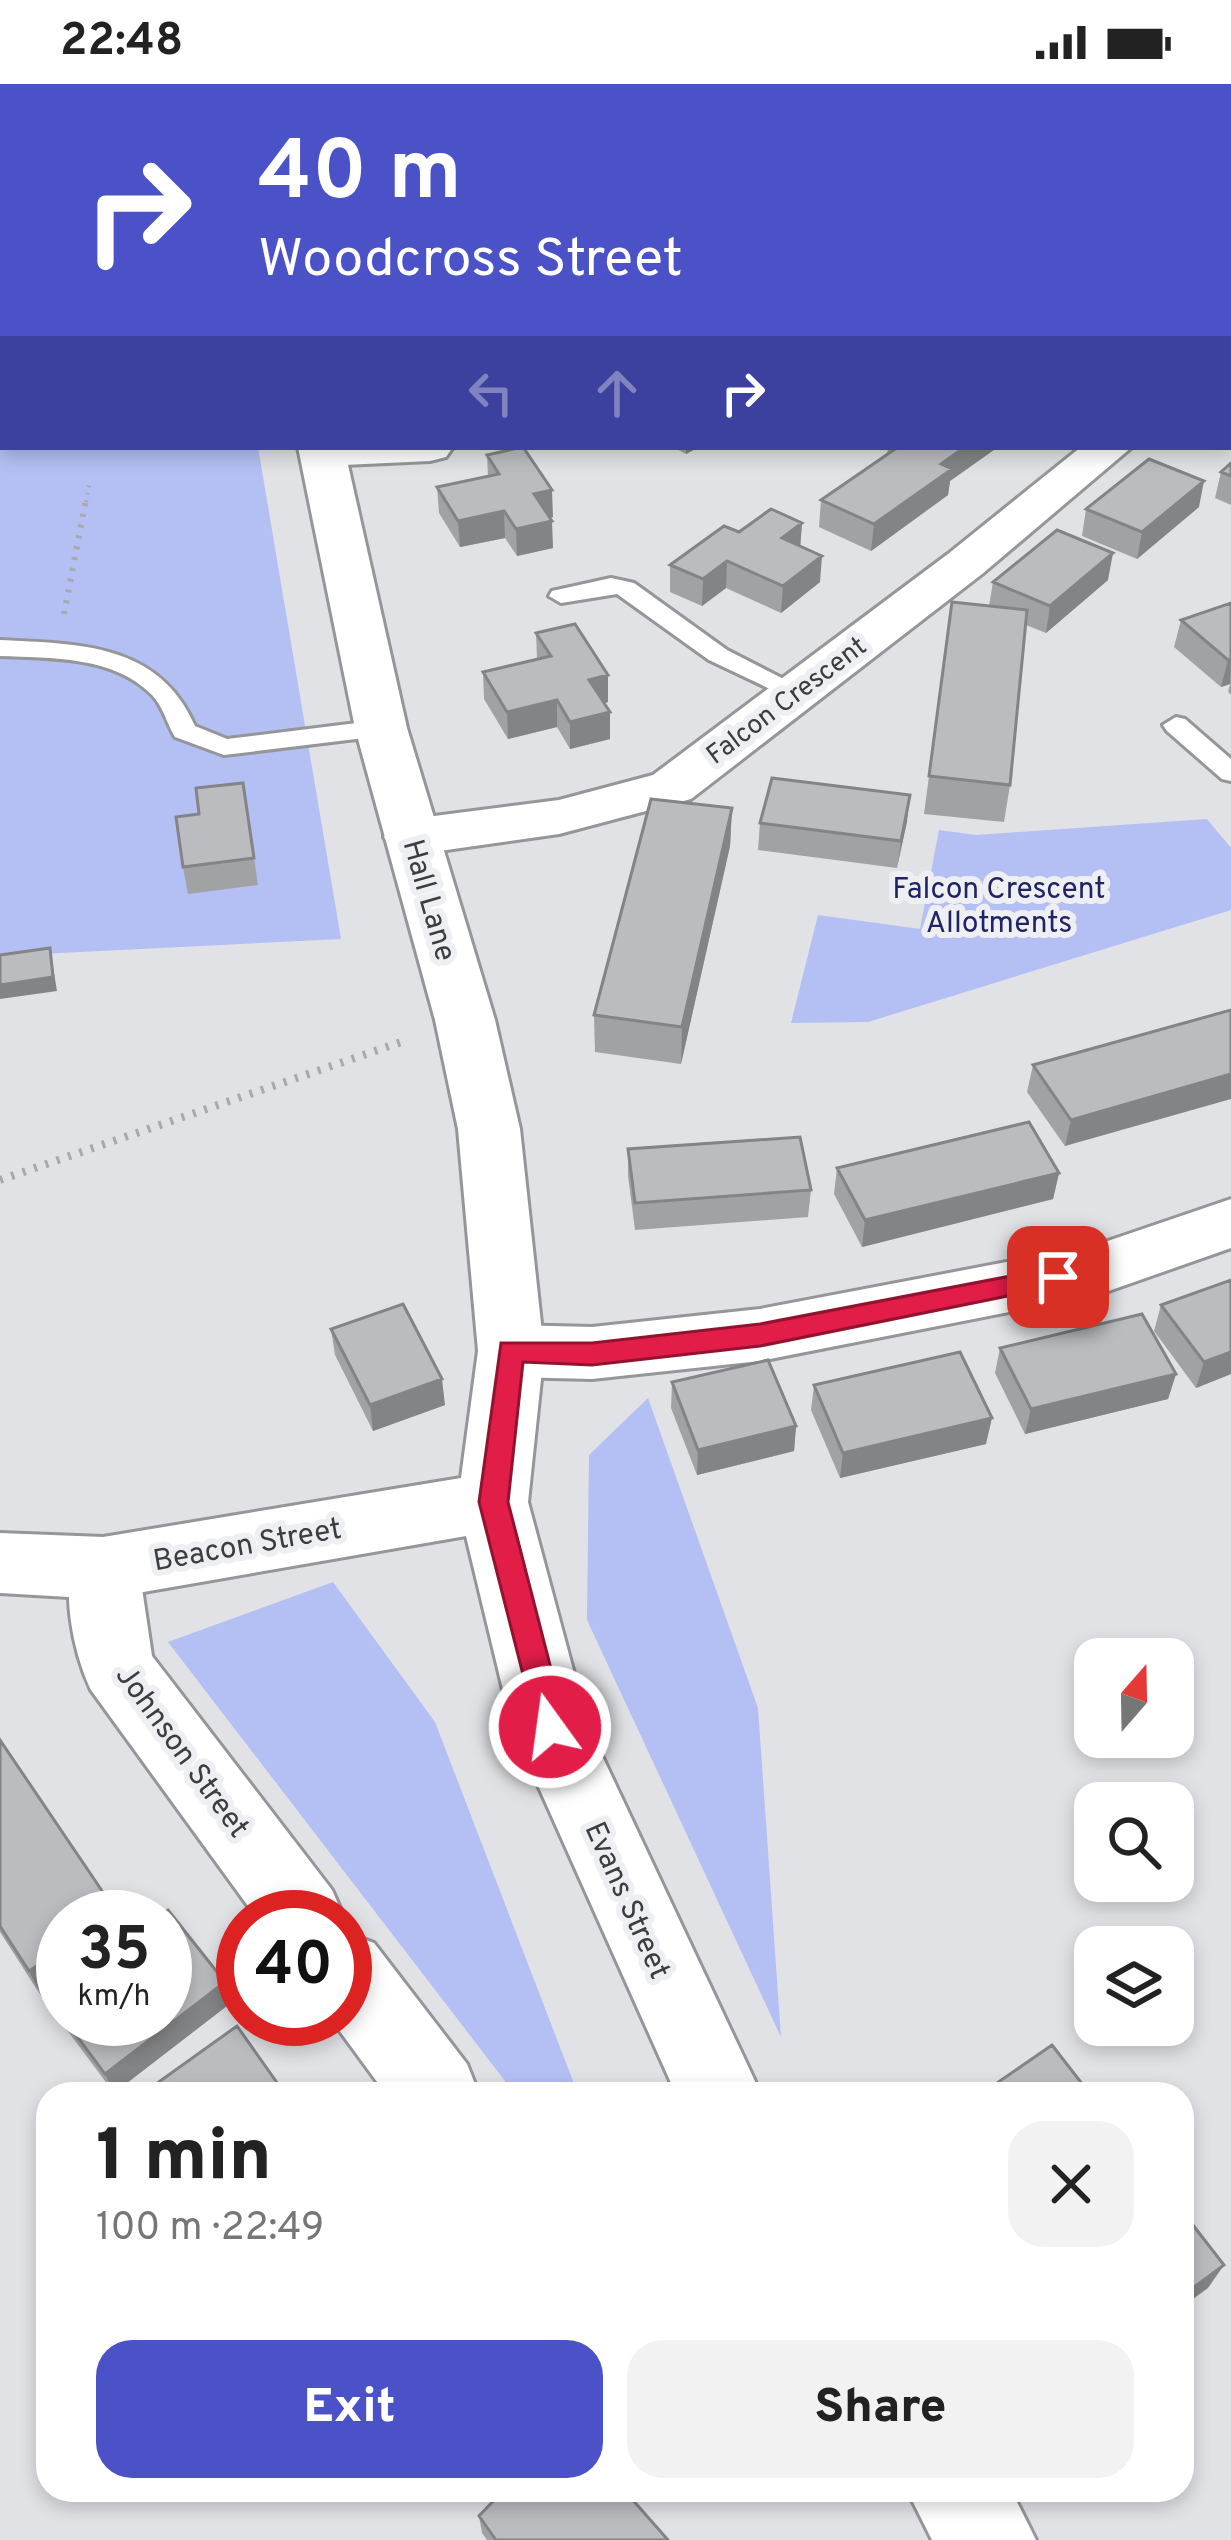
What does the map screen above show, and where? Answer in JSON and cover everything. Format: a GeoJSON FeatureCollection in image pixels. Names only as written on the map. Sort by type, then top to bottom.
{"type":"FeatureCollection","features":[{"type":"Feature","properties":{"kind":"street","name":"Hall Lane"},"geometry":{"type":"LineString","coordinates":[[321,450],[381,728],[465,1020],[489,1129],[511,1351]]}},
{"type":"Feature","properties":{"kind":"street","name":"Falcon Crescent"},"geometry":{"type":"LineString","coordinates":[[411,837],[559,817],[672,787],[1105,450]]}},
{"type":"Feature","properties":{"kind":"street"},"geometry":{"type":"LineString","coordinates":[[511,1351],[592,1354],[760,1335],[1100,1269],[1231,1223]]}},
{"type":"Feature","properties":{"kind":"street","name":"Evans Street"},"geometry":{"type":"LineString","coordinates":[[511,1351],[493,1502],[550,1727],[713,2082]]}},
{"type":"Feature","properties":{"kind":"street","name":"Beacon Street"},"geometry":{"type":"LineString","coordinates":[[0,1563],[103,1568],[493,1502]]}},
{"type":"Feature","properties":{"kind":"street","name":"Johnson Street"},"geometry":{"type":"LineString","coordinates":[[103,1568],[117,1667],[284,1890]]}},
{"type":"Feature","properties":{"kind":"street"},"geometry":{"type":"LineString","coordinates":[[372,2007],[428,2082]]}},
{"type":"Feature","properties":{"kind":"street"},"geometry":{"type":"LineString","coordinates":[[963,2502],[989,2540]]}},
{"type":"Feature","properties":{"kind":"lane"},"geometry":{"type":"LineString","coordinates":[[561,596],[611,585],[625,588],[718,655],[796,692]]}},
{"type":"Feature","properties":{"kind":"lane"},"geometry":{"type":"LineString","coordinates":[[0,648],[57,651],[116,662],[164,691],[184,731],[224,747],[381,728]]}},
{"type":"Feature","properties":{"kind":"lane"},"geometry":{"type":"LineString","coordinates":[[1176,725],[1231,773]]}},
{"type":"Feature","properties":{"kind":"path"},"geometry":{"type":"LineString","coordinates":[[57,651],[90,480]]}},
{"type":"Feature","properties":{"kind":"path"},"geometry":{"type":"LineString","coordinates":[[0,1180],[465,1020]]}},
{"type":"Feature","properties":{"kind":"green space"},"geometry":{"type":"Polygon","coordinates":[[[0,450],[259,450],[341,939],[0,956],[0,450]]]}},
{"type":"Feature","properties":{"kind":"green space","name":"Falcon Crescent Allotments"},"geometry":{"type":"Polygon","coordinates":[[[1207,819],[1231,848],[1231,910],[868,1022],[791,1023],[818,915],[920,929],[939,830],[976,835],[1207,819]]]}},
{"type":"Feature","properties":{"kind":"green space"},"geometry":{"type":"Polygon","coordinates":[[[648,1398],[758,1708],[781,2037],[587,1620],[589,1455],[648,1398]]]}},
{"type":"Feature","properties":{"kind":"green space"},"geometry":{"type":"Polygon","coordinates":[[[333,1582],[435,1722],[573,2082],[506,2082],[372,1908],[372,1890],[358,1890],[168,1642],[333,1582]]]}},
{"type":"Feature","properties":{"kind":"building"},"geometry":{"type":"Polygon","coordinates":[[[525,450],[552,490],[534,494],[552,521],[516,529],[504,511],[458,521],[437,487],[499,474],[487,455],[525,450]]]}},
{"type":"Feature","properties":{"kind":"building"},"geometry":{"type":"Polygon","coordinates":[[[894,450],[961,450],[941,464],[952,469],[874,524],[821,500],[894,450]]]}},
{"type":"Feature","properties":{"kind":"building"},"geometry":{"type":"Polygon","coordinates":[[[1149,459],[1204,481],[1142,532],[1086,509],[1149,459]]]}},
{"type":"Feature","properties":{"kind":"building"},"geometry":{"type":"Polygon","coordinates":[[[771,509],[802,523],[782,538],[822,556],[783,586],[727,561],[703,579],[670,565],[724,526],[739,532],[771,509]]]}},
{"type":"Feature","properties":{"kind":"building"},"geometry":{"type":"Polygon","coordinates":[[[1057,530],[1113,553],[1050,606],[993,582],[1057,530]]]}},
{"type":"Feature","properties":{"kind":"building"},"geometry":{"type":"Polygon","coordinates":[[[952,602],[1027,610],[1010,785],[929,776],[952,602]]]}},
{"type":"Feature","properties":{"kind":"building"},"geometry":{"type":"Polygon","coordinates":[[[1231,603],[1231,659],[1228,660],[1181,620],[1231,603]]]}},
{"type":"Feature","properties":{"kind":"building"},"geometry":{"type":"Polygon","coordinates":[[[575,624],[608,675],[589,680],[610,712],[570,722],[557,700],[507,712],[483,672],[551,656],[536,633],[575,624]]]}},
{"type":"Feature","properties":{"kind":"building"},"geometry":{"type":"Polygon","coordinates":[[[772,778],[910,795],[901,841],[760,823],[772,778]]]}},
{"type":"Feature","properties":{"kind":"building"},"geometry":{"type":"Polygon","coordinates":[[[243,783],[254,858],[183,867],[176,817],[199,814],[196,788],[243,783]]]}},
{"type":"Feature","properties":{"kind":"building"},"geometry":{"type":"Polygon","coordinates":[[[651,799],[732,808],[682,1027],[594,1015],[651,799]]]}},
{"type":"Feature","properties":{"kind":"building"},"geometry":{"type":"Polygon","coordinates":[[[50,948],[53,977],[0,985],[0,955],[50,948]]]}},
{"type":"Feature","properties":{"kind":"building"},"geometry":{"type":"Polygon","coordinates":[[[1231,1010],[1231,1074],[1071,1120],[1033,1065],[1231,1010]]]}},
{"type":"Feature","properties":{"kind":"building"},"geometry":{"type":"Polygon","coordinates":[[[1029,1122],[1059,1173],[865,1220],[837,1168],[1029,1122]]]}},
{"type":"Feature","properties":{"kind":"building"},"geometry":{"type":"Polygon","coordinates":[[[800,1137],[811,1190],[635,1203],[628,1149],[800,1137]]]}},
{"type":"Feature","properties":{"kind":"building"},"geometry":{"type":"Polygon","coordinates":[[[1231,1280],[1231,1352],[1204,1362],[1161,1305],[1231,1280]]]}},
{"type":"Feature","properties":{"kind":"building"},"geometry":{"type":"Polygon","coordinates":[[[403,1304],[442,1379],[370,1405],[331,1329],[403,1304]]]}},
{"type":"Feature","properties":{"kind":"building"},"geometry":{"type":"Polygon","coordinates":[[[1142,1314],[1176,1374],[1031,1409],[1000,1348],[1142,1314]]]}},
{"type":"Feature","properties":{"kind":"building"},"geometry":{"type":"Polygon","coordinates":[[[960,1352],[992,1418],[843,1453],[814,1385],[960,1352]]]}},
{"type":"Feature","properties":{"kind":"building"},"geometry":{"type":"Polygon","coordinates":[[[768,1360],[796,1426],[698,1450],[672,1382],[768,1360]]]}},
{"type":"Feature","properties":{"kind":"building"},"geometry":{"type":"Polygon","coordinates":[[[0,1740],[101,1890],[36,1890],[36,1966],[29,1971],[0,1926],[0,1740]]]}},
{"type":"Feature","properties":{"kind":"building"},"geometry":{"type":"Polygon","coordinates":[[[192,1940],[216,1971],[216,1989],[192,2007],[192,1940]]]}},
{"type":"Feature","properties":{"kind":"building"},"geometry":{"type":"Polygon","coordinates":[[[216,2041],[216,2046],[251,2046],[277,2082],[159,2082],[216,2041]]]}},
{"type":"Feature","properties":{"kind":"building"},"geometry":{"type":"Polygon","coordinates":[[[1052,2045],[1081,2082],[998,2082],[1052,2045]]]}},
{"type":"Feature","properties":{"kind":"building"},"geometry":{"type":"Polygon","coordinates":[[[84,2046],[142,2046],[105,2074],[84,2046]]]}},
{"type":"Feature","properties":{"kind":"building"},"geometry":{"type":"Polygon","coordinates":[[[1194,2226],[1224,2265],[1194,2287],[1194,2226]]]}},
{"type":"Feature","properties":{"kind":"building"},"geometry":{"type":"Polygon","coordinates":[[[492,2502],[635,2502],[668,2540],[496,2540],[479,2516],[492,2502]]]}},
{"type":"Feature","properties":{"kind":"route"},"geometry":{"type":"LineString","coordinates":[[550,1727],[493,1502],[511,1351],[592,1354],[760,1335],[1058,1277]]}}]}
